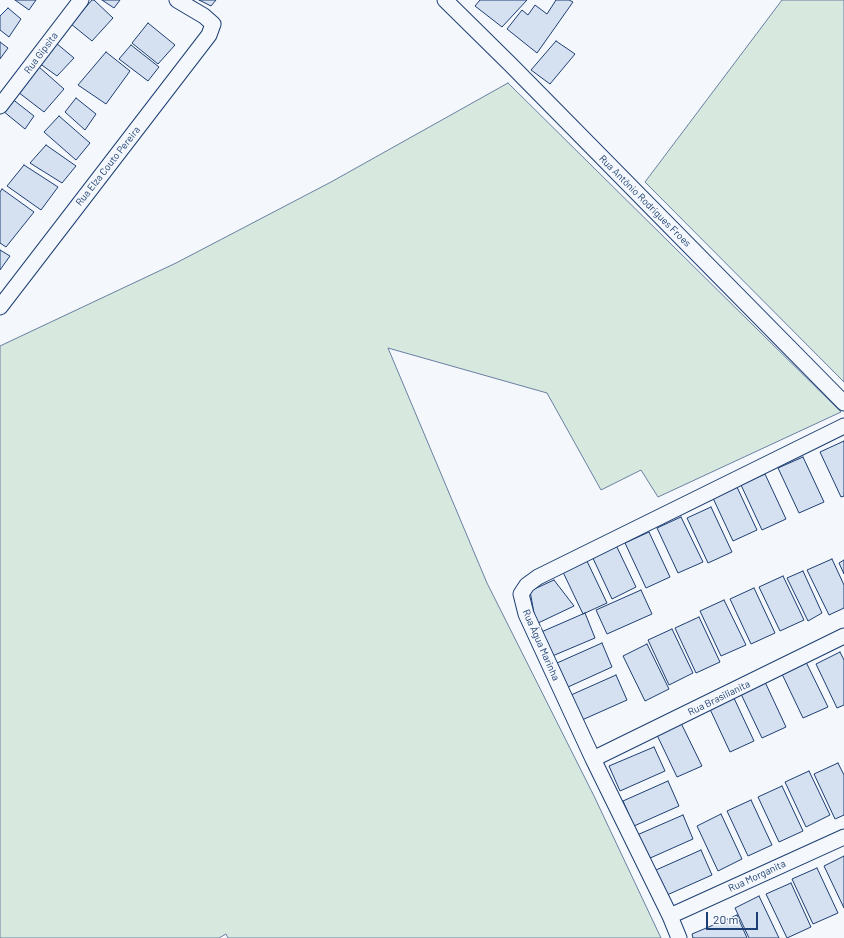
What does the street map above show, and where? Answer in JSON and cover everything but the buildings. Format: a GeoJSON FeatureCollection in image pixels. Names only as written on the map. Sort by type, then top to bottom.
{"type":"FeatureCollection","features":[{"type":"Feature","properties":{"kind":"street","name":"Rua Gipsita"},"geometry":{"type":"LineString","coordinates":[[0,106],[81,0]]}},
{"type":"Feature","properties":{"kind":"street","name":"Rua Elza Couto Pereira"},"geometry":{"type":"LineString","coordinates":[[0,307],[209,35],[213,24],[204,16],[177,0]]}},
{"type":"Feature","properties":{"kind":"street","name":"Rua Antônio Rodrigues Froes"},"geometry":{"type":"LineString","coordinates":[[445,0],[522,76],[844,403]]}},
{"type":"Feature","properties":{"kind":"street","name":"Rua Água Marinha"},"geometry":{"type":"LineString","coordinates":[[679,938],[670,916],[593,759],[526,614],[521,594],[527,585],[538,577],[844,426]]}},
{"type":"Feature","properties":{"kind":"street","name":"Rua Brasilianita"},"geometry":{"type":"LineString","coordinates":[[593,759],[844,636]]}},
{"type":"Feature","properties":{"kind":"street","name":"Rua Morganita"},"geometry":{"type":"LineString","coordinates":[[670,916],[844,837]]}},
{"type":"Feature","properties":{"kind":"shaded area"},"geometry":{"type":"Polygon","coordinates":[[[782,0],[844,0],[844,382],[645,182],[782,0]]]}},
{"type":"Feature","properties":{"kind":"shaded area"},"geometry":{"type":"Polygon","coordinates":[[[508,83],[841,412],[658,497],[641,470],[601,490],[547,393],[388,348],[487,583],[594,796],[661,938],[228,938],[226,934],[219,938],[0,938],[0,346],[176,263],[331,182],[508,83]]]}}]}
